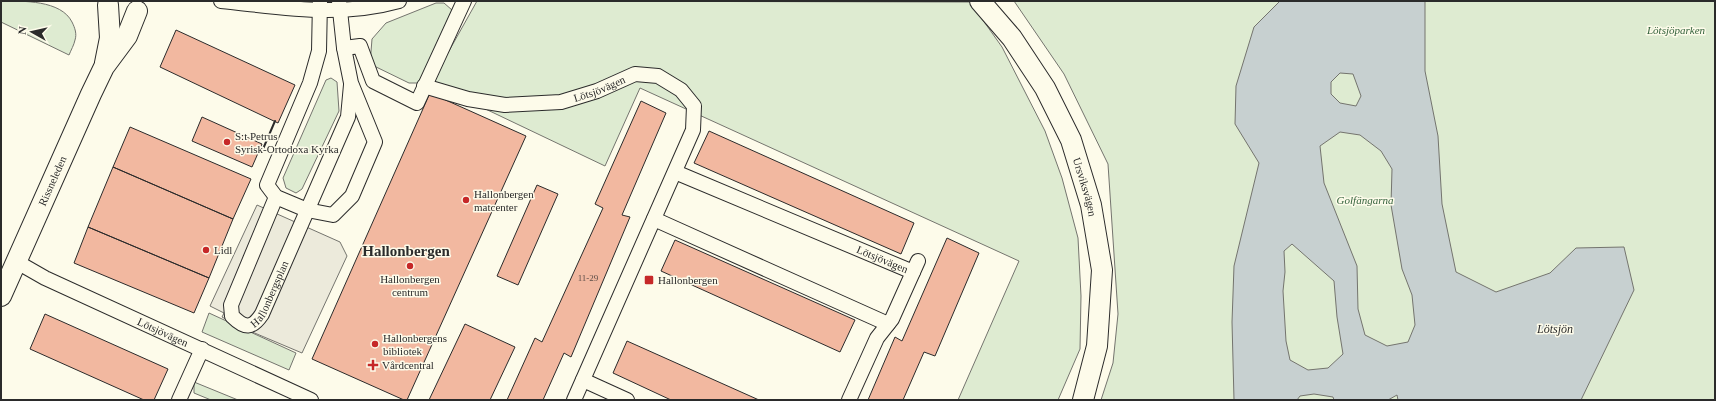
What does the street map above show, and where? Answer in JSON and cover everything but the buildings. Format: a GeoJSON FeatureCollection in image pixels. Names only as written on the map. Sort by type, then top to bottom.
{"type":"FeatureCollection","features":[{"type":"Feature","properties":{"kind":"street"},"geometry":{"type":"LineString","coordinates":[[221,1],[376,7],[399,1]]}},
{"type":"Feature","properties":{"kind":"street"},"geometry":{"type":"LineString","coordinates":[[344,48],[360,46],[373,81],[417,103],[464,1]]}},
{"type":"Feature","properties":{"kind":"street","name":"Ursviksvägen"},"geometry":{"type":"LineString","coordinates":[[980,1],[1012,38],[1045,88],[1071,140],[1091,205],[1102,270],[1097,346],[1082,400]]}},
{"type":"Feature","properties":{"kind":"street"},"geometry":{"type":"LineString","coordinates":[[107,3],[118,12],[127,13],[142,6]]}},
{"type":"Feature","properties":{"kind":"street","name":"Rissneleden"},"geometry":{"type":"LineString","coordinates":[[1,296],[104,67],[110,38],[107,3]]}},
{"type":"Feature","properties":{"kind":"street","name":"Rissneleden"},"geometry":{"type":"LineString","coordinates":[[104,67],[127,36],[142,6]]}},
{"type":"Feature","properties":{"kind":"street"},"geometry":{"type":"LineString","coordinates":[[276,197],[267,185],[310,83],[319,51],[320,6]]}},
{"type":"Feature","properties":{"kind":"street","name":"Hallonbergsplan"},"geometry":{"type":"LineString","coordinates":[[339,6],[344,48],[351,83],[375,142],[352,196],[333,214],[307,210],[276,197],[231,305],[232,316],[239,323],[248,326],[256,324],[262,314],[307,210],[348,117],[351,83]]}},
{"type":"Feature","properties":{"kind":"street","name":"Lötsjövägen"},"geometry":{"type":"LineString","coordinates":[[424,86],[468,99],[505,105],[561,102],[597,91],[635,74],[658,76],[681,90],[694,106],[693,130],[574,400]]}},
{"type":"Feature","properties":{"kind":"street","name":"Lötsjövägen"},"geometry":{"type":"LineString","coordinates":[[675,172],[916,267],[892,320],[877,338],[849,400]]}},
{"type":"Feature","properties":{"kind":"street"},"geometry":{"type":"LineString","coordinates":[[654,219],[888,324]]}},
{"type":"Feature","properties":{"kind":"street","name":"Lötsjövägen"},"geometry":{"type":"LineString","coordinates":[[17,262],[45,278],[311,400]]}},
{"type":"Feature","properties":{"kind":"street"},"geometry":{"type":"LineString","coordinates":[[179,400],[202,349]]}},
{"type":"Feature","properties":{"kind":"street"},"geometry":{"type":"LineString","coordinates":[[583,380],[628,400]]}},
{"type":"Feature","properties":{"kind":"green space"},"geometry":{"type":"Polygon","coordinates":[[[1,1],[41,3],[59,9],[67,15],[72,22],[76,33],[75,42],[69,55],[1,22],[1,1]]]}},
{"type":"Feature","properties":{"kind":"green space"},"geometry":{"type":"Polygon","coordinates":[[[477,1],[970,2],[1002,47],[1045,131],[1062,178],[1078,238],[1081,296],[1080,349],[1058,400],[958,400],[1019,261],[640,88],[605,166],[431,83],[477,1]]]}},
{"type":"Feature","properties":{"kind":"green space","name":"Golfängarna"},"geometry":{"type":"Polygon","coordinates":[[[1014,1],[1715,1],[1715,400],[1101,400],[1113,363],[1118,314],[1108,164],[1064,74],[1014,1]]]}},
{"type":"Feature","properties":{"kind":"green space"},"geometry":{"type":"Polygon","coordinates":[[[436,3],[444,3],[452,10],[422,83],[409,83],[370,64],[372,39],[386,23],[436,3]]]}},
{"type":"Feature","properties":{"kind":"green space"},"geometry":{"type":"Polygon","coordinates":[[[331,78],[337,82],[339,111],[302,189],[296,193],[286,188],[283,178],[326,80],[331,78]]]}},
{"type":"Feature","properties":{"kind":"green space"},"geometry":{"type":"Polygon","coordinates":[[[209,313],[296,353],[289,370],[202,332],[209,313]]]}},
{"type":"Feature","properties":{"kind":"green space"},"geometry":{"type":"Polygon","coordinates":[[[194,382],[238,400],[211,400],[194,393],[194,382]]]}},
{"type":"Feature","properties":{"kind":"shaded area"},"geometry":{"type":"Polygon","coordinates":[[[257,205],[340,242],[347,256],[302,353],[238,326],[222,317],[224,313],[210,306],[257,205]]]}},
{"type":"Feature","properties":{"kind":"water","name":"Lötsjön"},"geometry":{"type":"Polygon","coordinates":[[[1280,1],[1425,1],[1425,71],[1438,136],[1442,204],[1456,272],[1496,292],[1550,273],[1576,248],[1624,247],[1634,290],[1581,400],[1398,400],[1397,395],[1388,400],[1334,400],[1333,397],[1314,394],[1300,396],[1297,400],[1234,400],[1232,322],[1234,266],[1259,163],[1235,124],[1236,86],[1254,27],[1280,1]],[[1340,73],[1331,82],[1331,94],[1340,103],[1356,106],[1361,96],[1353,74],[1340,73]],[[1340,132],[1320,146],[1324,183],[1357,266],[1358,309],[1365,335],[1387,346],[1408,342],[1415,325],[1412,295],[1402,269],[1391,205],[1392,169],[1381,151],[1360,135],[1340,132]],[[1292,244],[1284,251],[1285,272],[1283,291],[1286,341],[1290,360],[1308,370],[1328,368],[1343,354],[1337,317],[1334,281],[1292,244]]]}},
{"type":"Feature","properties":{"kind":"wall"},"geometry":{"type":"LineString","coordinates":[[263,149],[275,121]]}},
{"type":"Feature","properties":{"kind":"place","name":"S:t Petrus Syrisk-Ortodoxa Kyrka"},"geometry":{"type":"Point","coordinates":[227,142]}},
{"type":"Feature","properties":{"kind":"place","name":"Hallonbergen matcenter"},"geometry":{"type":"Point","coordinates":[466,200]}},
{"type":"Feature","properties":{"kind":"place","name":"Lidl"},"geometry":{"type":"Point","coordinates":[206,250]}},
{"type":"Feature","properties":{"kind":"place","name":"Hallonbergen centrum"},"geometry":{"type":"Point","coordinates":[410,266]}},
{"type":"Feature","properties":{"kind":"place","name":"Hallonbergen"},"geometry":{"type":"Point","coordinates":[649,280]}},
{"type":"Feature","properties":{"kind":"place","name":"Hallonbergens bibliotek"},"geometry":{"type":"Point","coordinates":[375,344]}},
{"type":"Feature","properties":{"kind":"place","name":"Vårdcentral"},"geometry":{"type":"Point","coordinates":[373,365]}},
{"type":"Feature","properties":{"kind":"district","name":"Hallonbergen"},"geometry":{"type":"Point","coordinates":[406,251]}},
{"type":"Feature","properties":{"kind":"park label","name":"Lötsjöparken"},"geometry":{"type":"Point","coordinates":[1676,30]}}]}
